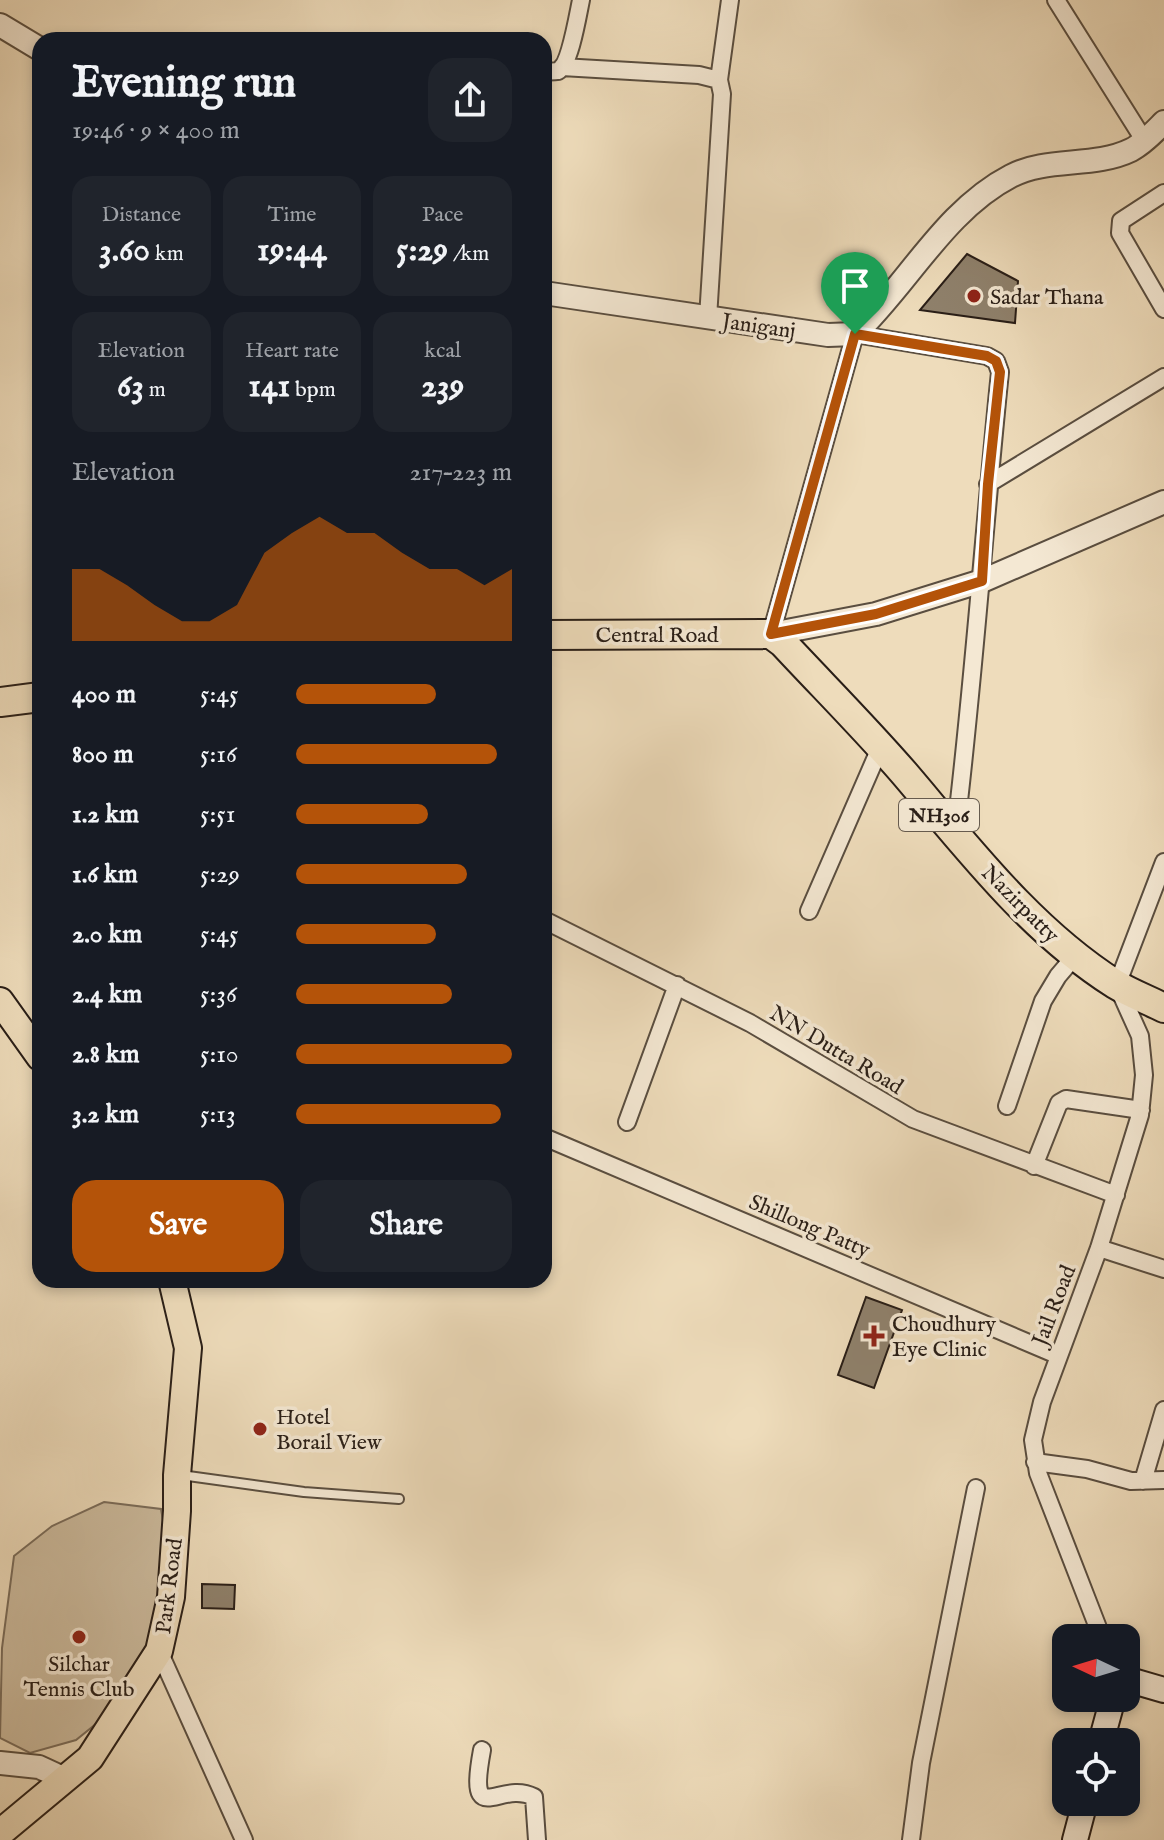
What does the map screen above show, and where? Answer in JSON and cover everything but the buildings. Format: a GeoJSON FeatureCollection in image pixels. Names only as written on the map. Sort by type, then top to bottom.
{"type":"FeatureCollection","features":[{"type":"Feature","properties":{"kind":"highway","name":"Central Road"},"geometry":{"type":"LineString","coordinates":[[552,635],[771,634]]}},
{"type":"Feature","properties":{"kind":"highway","name":"Nazirpatty"},"geometry":{"type":"LineString","coordinates":[[771,634],[783,643],[880,748],[1014,899],[1075,956],[1117,985]]}},
{"type":"Feature","properties":{"kind":"highway"},"geometry":{"type":"LineString","coordinates":[[0,702],[32,698]]}},
{"type":"Feature","properties":{"kind":"highway","name":"NH306"},"geometry":{"type":"LineString","coordinates":[[1117,985],[1164,1008]]}},
{"type":"Feature","properties":{"kind":"main road"},"geometry":{"type":"LineString","coordinates":[[0,1001],[32,1046]]}},
{"type":"Feature","properties":{"kind":"main road","name":"Park Road"},"geometry":{"type":"LineString","coordinates":[[0,1833],[90,1758],[159,1651],[171,1597],[188,1348],[176,1288]]}},
{"type":"Feature","properties":{"kind":"main road"},"geometry":{"type":"LineString","coordinates":[[1140,1683],[1164,1690]]}},
{"type":"Feature","properties":{"kind":"main road"},"geometry":{"type":"LineString","coordinates":[[1075,1840],[1081,1816]]}},
{"type":"Feature","properties":{"kind":"street"},"geometry":{"type":"LineString","coordinates":[[552,71],[562,67],[568,55],[581,0]]}},
{"type":"Feature","properties":{"kind":"street"},"geometry":{"type":"LineString","coordinates":[[708,318],[722,94],[719,80],[730,0]]}},
{"type":"Feature","properties":{"kind":"street"},"geometry":{"type":"LineString","coordinates":[[1056,0],[1144,140]]}},
{"type":"Feature","properties":{"kind":"street"},"geometry":{"type":"LineString","coordinates":[[0,25],[32,44]]}},
{"type":"Feature","properties":{"kind":"street"},"geometry":{"type":"LineString","coordinates":[[562,67],[699,75],[719,80]]}},
{"type":"Feature","properties":{"kind":"street"},"geometry":{"type":"LineString","coordinates":[[1162,509],[982,581],[876,614],[771,634],[855,334],[949,227],[1001,181],[1022,171],[1126,152],[1164,122]]}},
{"type":"Feature","properties":{"kind":"street"},"geometry":{"type":"LineString","coordinates":[[1164,193],[1121,221],[1120,227],[1120,233],[1164,309]]}},
{"type":"Feature","properties":{"kind":"street","name":"Janiganj"},"geometry":{"type":"LineString","coordinates":[[552,294],[828,335],[855,334]]}},
{"type":"Feature","properties":{"kind":"street"},"geometry":{"type":"LineString","coordinates":[[855,334],[987,356],[996,361],[1000,372],[955,836]]}},
{"type":"Feature","properties":{"kind":"street"},"geometry":{"type":"LineString","coordinates":[[988,484],[1164,377]]}},
{"type":"Feature","properties":{"kind":"street"},"geometry":{"type":"LineString","coordinates":[[809,911],[880,748]]}},
{"type":"Feature","properties":{"kind":"street"},"geometry":{"type":"LineString","coordinates":[[1117,985],[1164,862]]}},
{"type":"Feature","properties":{"kind":"street","name":"NN Dutta Road"},"geometry":{"type":"LineString","coordinates":[[552,924],[784,1042],[905,1116],[1116,1195]]}},
{"type":"Feature","properties":{"kind":"street"},"geometry":{"type":"LineString","coordinates":[[1007,1106],[1043,1001],[1075,956]]}},
{"type":"Feature","properties":{"kind":"street"},"geometry":{"type":"LineString","coordinates":[[627,1122],[677,985]]}},
{"type":"Feature","properties":{"kind":"street","name":"Jail Road"},"geometry":{"type":"LineString","coordinates":[[1097,1624],[1035,1462],[1034,1428],[1057,1355],[1099,1248],[1141,1110],[1144,1075],[1140,1036],[1117,985]]}},
{"type":"Feature","properties":{"kind":"street"},"geometry":{"type":"LineString","coordinates":[[1034,1166],[1059,1103],[1066,1099],[1141,1110]]}},
{"type":"Feature","properties":{"kind":"street","name":"Shillong Patty"},"geometry":{"type":"LineString","coordinates":[[552,1140],[1057,1355]]}},
{"type":"Feature","properties":{"kind":"street"},"geometry":{"type":"LineString","coordinates":[[1099,1248],[1164,1269]]}},
{"type":"Feature","properties":{"kind":"street"},"geometry":{"type":"LineString","coordinates":[[1143,1481],[1164,1410]]}},
{"type":"Feature","properties":{"kind":"street"},"geometry":{"type":"LineString","coordinates":[[1035,1462],[1143,1481],[1164,1480]]}},
{"type":"Feature","properties":{"kind":"street"},"geometry":{"type":"LineString","coordinates":[[911,1840],[921,1763],[976,1488]]}},
{"type":"Feature","properties":{"kind":"street"},"geometry":{"type":"LineString","coordinates":[[159,1651],[244,1840]]}},
{"type":"Feature","properties":{"kind":"street"},"geometry":{"type":"LineString","coordinates":[[482,1750],[476,1788],[488,1798],[522,1794],[534,1797],[537,1840]]}},
{"type":"Feature","properties":{"kind":"street"},"geometry":{"type":"LineString","coordinates":[[0,1763],[39,1767],[65,1779]]}},
{"type":"Feature","properties":{"kind":"lane"},"geometry":{"type":"LineString","coordinates":[[177,1475],[304,1492],[399,1499]]}},
{"type":"Feature","properties":{"kind":"shaded area","name":"Silchar Tennis Club"},"geometry":{"type":"Polygon","coordinates":[[[104,1502],[161,1509],[167,1543],[160,1625],[97,1723],[76,1740],[30,1753],[0,1738],[2,1648],[14,1556],[52,1526],[104,1502]]]}},
{"type":"Feature","properties":{"kind":"place","name":"Sadar Thana"},"geometry":{"type":"Point","coordinates":[974,296]}},
{"type":"Feature","properties":{"kind":"place","name":"Choudhury Eye Clinic"},"geometry":{"type":"Point","coordinates":[874,1336]}},
{"type":"Feature","properties":{"kind":"place","name":"Hotel Borail View"},"geometry":{"type":"Point","coordinates":[260,1429]}},
{"type":"Feature","properties":{"kind":"place","name":"Silchar Tennis Club"},"geometry":{"type":"Point","coordinates":[79,1637]}},
{"type":"Feature","properties":{"kind":"route"},"geometry":{"type":"LineString","coordinates":[[855,334],[987,356],[996,361],[1000,372],[982,581],[876,614],[771,634],[855,334]]}}]}
